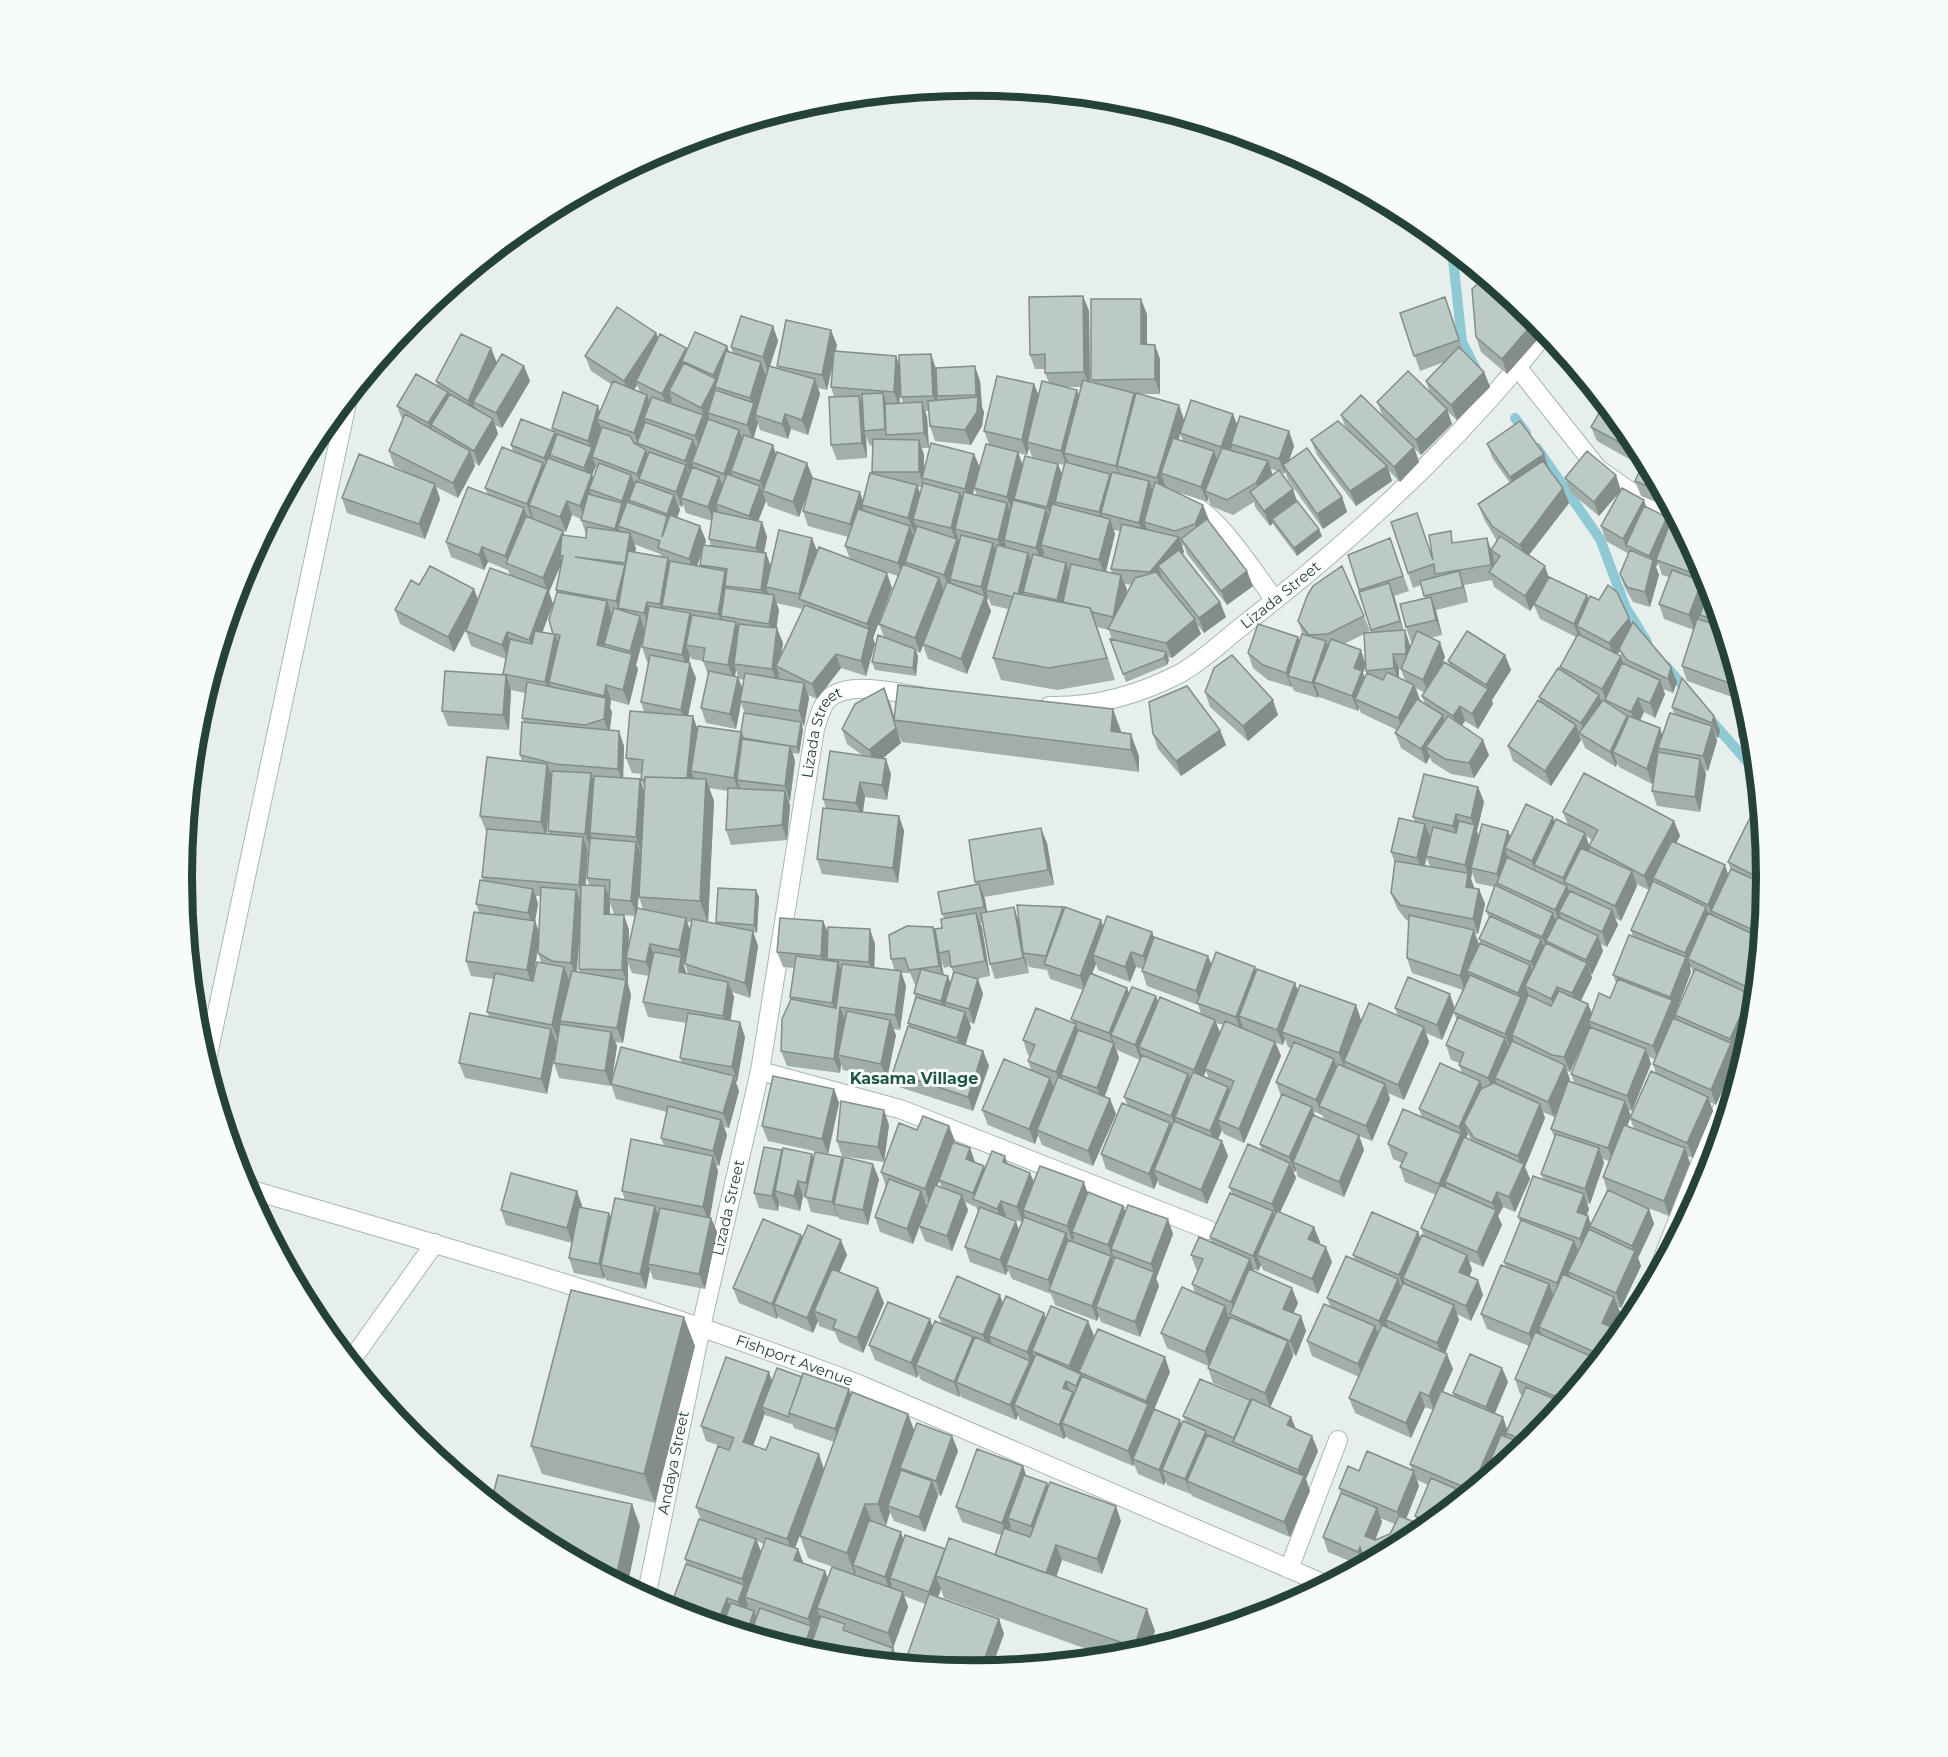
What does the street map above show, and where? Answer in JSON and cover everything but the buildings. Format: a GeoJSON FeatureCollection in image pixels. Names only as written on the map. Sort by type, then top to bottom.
{"type":"FeatureCollection","features":[{"type":"Feature","properties":{"kind":"street","name":"Lizada Street"},"geometry":{"type":"LineString","coordinates":[[1036,705],[1103,702],[1144,690],[1182,672],[1275,600],[1406,485],[1518,368],[1540,339]]}},
{"type":"Feature","properties":{"kind":"street"},"geometry":{"type":"LineString","coordinates":[[1518,368],[1598,469],[1669,518]]}},
{"type":"Feature","properties":{"kind":"street"},"geometry":{"type":"LineString","coordinates":[[210,1045],[345,414]]}},
{"type":"Feature","properties":{"kind":"street"},"geometry":{"type":"LineString","coordinates":[[1172,498],[1194,503],[1210,516],[1275,600]]}},
{"type":"Feature","properties":{"kind":"street","name":"Lizada Street"},"geometry":{"type":"LineString","coordinates":[[701,1327],[760,1071],[811,752],[820,713],[828,699],[852,691],[937,698]]}},
{"type":"Feature","properties":{"kind":"street"},"geometry":{"type":"LineString","coordinates":[[760,1071],[900,1109],[1209,1230]]}},
{"type":"Feature","properties":{"kind":"street"},"geometry":{"type":"LineString","coordinates":[[1676,1225],[1720,1114]]}},
{"type":"Feature","properties":{"kind":"street","name":"Fishport Avenue"},"geometry":{"type":"LineString","coordinates":[[257,1191],[435,1243],[701,1327],[856,1383],[1318,1581]]}},
{"type":"Feature","properties":{"kind":"street"},"geometry":{"type":"LineString","coordinates":[[354,1356],[435,1243]]}},
{"type":"Feature","properties":{"kind":"street","name":"Andaya Street"},"geometry":{"type":"LineString","coordinates":[[648,1589],[701,1327]]}},
{"type":"Feature","properties":{"kind":"street"},"geometry":{"type":"LineString","coordinates":[[1288,1569],[1338,1440]]}},
{"type":"Feature","properties":{"kind":"waterway"},"geometry":{"type":"LineString","coordinates":[[1453,261],[1462,342],[1476,369]]}},
{"type":"Feature","properties":{"kind":"waterway"},"geometry":{"type":"LineString","coordinates":[[1515,418],[1526,433]]}},
{"type":"Feature","properties":{"kind":"waterway"},"geometry":{"type":"LineString","coordinates":[[1537,448],[1600,539],[1626,608],[1647,642]]}},
{"type":"Feature","properties":{"kind":"waterway"},"geometry":{"type":"LineString","coordinates":[[1666,666],[1689,693]]}},
{"type":"Feature","properties":{"kind":"waterway"},"geometry":{"type":"LineString","coordinates":[[1710,719],[1747,762]]}},
{"type":"Feature","properties":{"kind":"district","name":"Kasama Village"},"geometry":{"type":"Point","coordinates":[914,1078]}}]}
